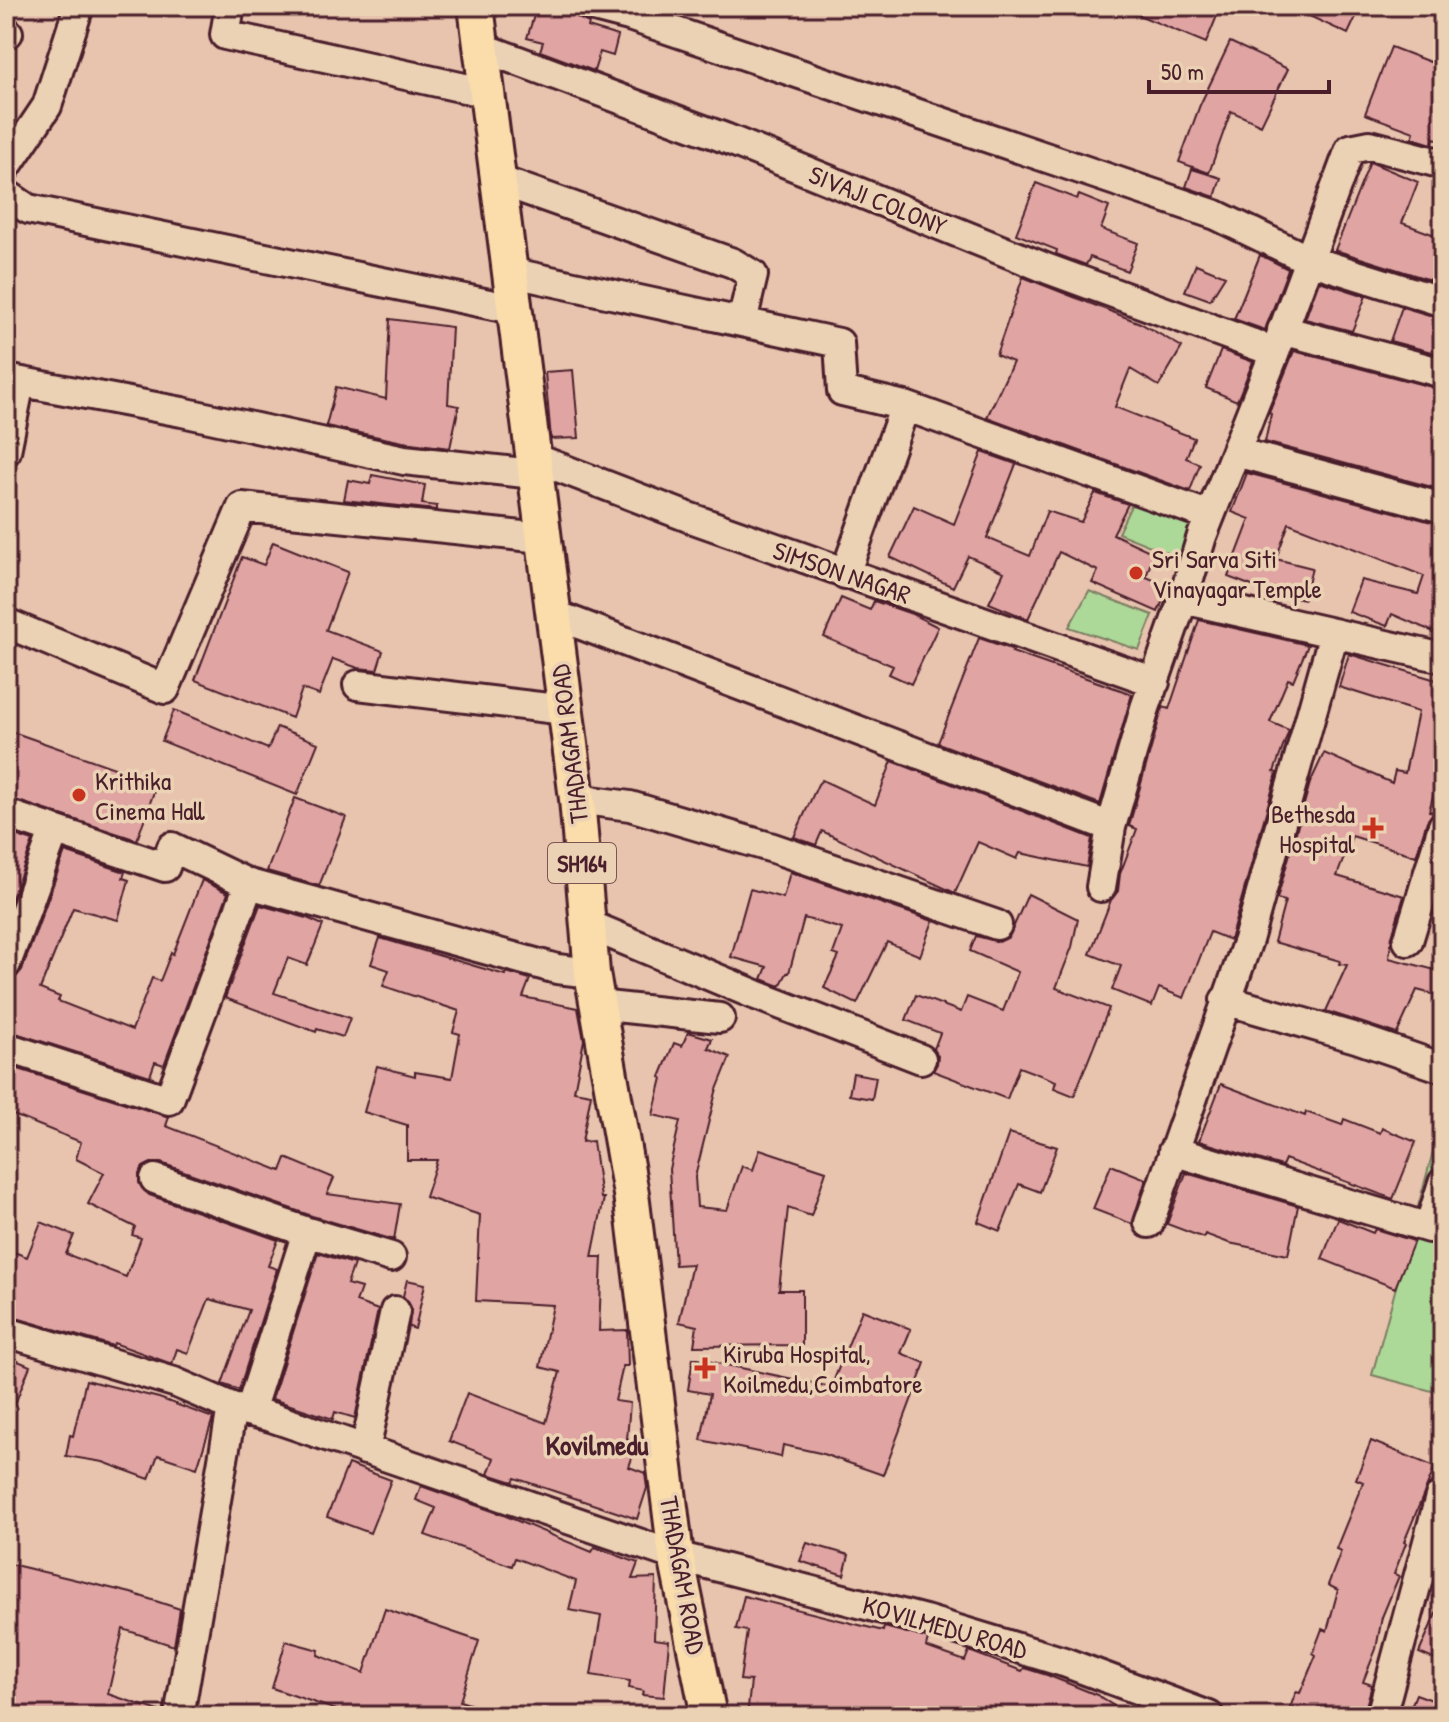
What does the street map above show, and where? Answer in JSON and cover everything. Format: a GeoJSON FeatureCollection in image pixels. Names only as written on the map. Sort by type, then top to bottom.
{"type":"FeatureCollection","features":[{"type":"Feature","properties":{"kind":"main road","name":"THADAGAM ROAD"},"geometry":{"type":"LineString","coordinates":[[476,6],[577,799],[594,989],[631,1194],[676,1556],[709,1716]]}},
{"type":"Feature","properties":{"kind":"street"},"geometry":{"type":"LineString","coordinates":[[6,167],[47,106],[79,6]]}},
{"type":"Feature","properties":{"kind":"street"},"geometry":{"type":"LineString","coordinates":[[230,6],[225,35],[487,93]]}},
{"type":"Feature","properties":{"kind":"street"},"geometry":{"type":"LineString","coordinates":[[590,6],[643,21],[1216,215],[1309,260],[1443,302]]}},
{"type":"Feature","properties":{"kind":"street","name":"SIVAJI COLONY"},"geometry":{"type":"LineString","coordinates":[[481,47],[725,138],[1048,269],[1278,341],[1443,373]]}},
{"type":"Feature","properties":{"kind":"street"},"geometry":{"type":"LineString","coordinates":[[1101,887],[1111,827],[1145,708],[1210,516],[1350,149],[1370,145],[1443,164]]}},
{"type":"Feature","properties":{"kind":"street"},"geometry":{"type":"LineString","coordinates":[[498,180],[733,263],[753,275],[742,322]]}},
{"type":"Feature","properties":{"kind":"street"},"geometry":{"type":"LineString","coordinates":[[6,194],[28,209],[513,309]]}},
{"type":"Feature","properties":{"kind":"street"},"geometry":{"type":"LineString","coordinates":[[509,272],[839,343],[842,391],[905,406],[1210,516]]}},
{"type":"Feature","properties":{"kind":"street"},"geometry":{"type":"LineString","coordinates":[[6,451],[13,381]]}},
{"type":"Feature","properties":{"kind":"street","name":"SIMSON NAGAR"},"geometry":{"type":"LineString","coordinates":[[13,381],[182,412],[404,460],[533,466],[688,517],[1155,682]]}},
{"type":"Feature","properties":{"kind":"street"},"geometry":{"type":"LineString","coordinates":[[845,574],[905,406]]}},
{"type":"Feature","properties":{"kind":"street"},"geometry":{"type":"LineString","coordinates":[[1236,452],[1443,508]]}},
{"type":"Feature","properties":{"kind":"street"},"geometry":{"type":"LineString","coordinates":[[6,623],[165,689],[242,507],[542,538]]}},
{"type":"Feature","properties":{"kind":"street"},"geometry":{"type":"LineString","coordinates":[[1183,599],[1443,658]]}},
{"type":"Feature","properties":{"kind":"street"},"geometry":{"type":"LineString","coordinates":[[553,614],[1111,827]]}},
{"type":"Feature","properties":{"kind":"street"},"geometry":{"type":"LineString","coordinates":[[1149,1223],[1248,940],[1334,633]]}},
{"type":"Feature","properties":{"kind":"street"},"geometry":{"type":"LineString","coordinates":[[358,685],[565,710]]}},
{"type":"Feature","properties":{"kind":"street"},"geometry":{"type":"LineString","coordinates":[[577,799],[630,806],[758,844],[997,925]]}},
{"type":"Feature","properties":{"kind":"street"},"geometry":{"type":"LineString","coordinates":[[6,814],[165,867],[172,847],[249,884],[557,969],[594,989],[720,1018]]}},
{"type":"Feature","properties":{"kind":"street"},"geometry":{"type":"LineString","coordinates":[[1408,941],[1443,826]]}},
{"type":"Feature","properties":{"kind":"street"},"geometry":{"type":"LineString","coordinates":[[6,964],[54,832]]}},
{"type":"Feature","properties":{"kind":"street"},"geometry":{"type":"LineString","coordinates":[[6,1047],[169,1100],[249,884]]}},
{"type":"Feature","properties":{"kind":"street"},"geometry":{"type":"LineString","coordinates":[[587,924],[756,995],[921,1059]]}},
{"type":"Feature","properties":{"kind":"street"},"geometry":{"type":"LineString","coordinates":[[1225,1000],[1356,1038],[1443,1068]]}},
{"type":"Feature","properties":{"kind":"street"},"geometry":{"type":"LineString","coordinates":[[1173,1151],[1429,1228],[1443,1183]]}},
{"type":"Feature","properties":{"kind":"street"},"geometry":{"type":"LineString","coordinates":[[155,1179],[307,1232],[391,1257]]}},
{"type":"Feature","properties":{"kind":"street"},"geometry":{"type":"LineString","coordinates":[[179,1716],[241,1409],[307,1232]]}},
{"type":"Feature","properties":{"kind":"street"},"geometry":{"type":"LineString","coordinates":[[365,1450],[395,1311]]}},
{"type":"Feature","properties":{"kind":"street","name":"KOVILMEDU ROAD"},"geometry":{"type":"LineString","coordinates":[[6,1332],[174,1382],[241,1409],[676,1556],[785,1582],[1036,1654],[1209,1716]]}},
{"type":"Feature","properties":{"kind":"street"},"geometry":{"type":"LineString","coordinates":[[1381,1716],[1440,1497]]}},
{"type":"Feature","properties":{"kind":"green space"},"geometry":{"type":"Polygon","coordinates":[[[1136,495],[1199,519],[1180,558],[1118,533],[1136,495]]]}},
{"type":"Feature","properties":{"kind":"green space"},"geometry":{"type":"Polygon","coordinates":[[[1089,591],[1153,615],[1139,650],[1069,627],[1089,591]]]}},
{"type":"Feature","properties":{"kind":"green space"},"geometry":{"type":"Polygon","coordinates":[[[1443,1115],[1443,1394],[1372,1375],[1443,1115]]]}},
{"type":"Feature","properties":{"kind":"building"},"geometry":{"type":"Polygon","coordinates":[[[537,6],[573,6],[578,18],[589,23],[588,27],[618,36],[613,56],[600,52],[594,71],[540,51],[543,42],[527,38],[537,6]]]}},
{"type":"Feature","properties":{"kind":"building"},"geometry":{"type":"Polygon","coordinates":[[[1117,6],[1221,6],[1206,43],[1117,6]]]}},
{"type":"Feature","properties":{"kind":"building"},"geometry":{"type":"Polygon","coordinates":[[[1288,6],[1361,6],[1348,34],[1288,6]]]}},
{"type":"Feature","properties":{"kind":"building"},"geometry":{"type":"Polygon","coordinates":[[[1230,42],[1288,69],[1261,125],[1231,111],[1209,173],[1179,162],[1200,105],[1230,42]]]}},
{"type":"Feature","properties":{"kind":"building"},"geometry":{"type":"Polygon","coordinates":[[[1391,47],[1443,67],[1443,141],[1434,138],[1432,144],[1412,138],[1414,132],[1365,114],[1391,47]]]}},
{"type":"Feature","properties":{"kind":"building"},"geometry":{"type":"Polygon","coordinates":[[[1370,162],[1418,182],[1402,223],[1443,238],[1443,284],[1335,250],[1370,162]]]}},
{"type":"Feature","properties":{"kind":"building"},"geometry":{"type":"Polygon","coordinates":[[[1192,169],[1221,178],[1215,197],[1186,187],[1192,169]]]}},
{"type":"Feature","properties":{"kind":"building"},"geometry":{"type":"Polygon","coordinates":[[[1036,183],[1109,207],[1101,229],[1138,243],[1127,271],[1090,257],[1086,265],[1016,234],[1036,183]]]}},
{"type":"Feature","properties":{"kind":"building"},"geometry":{"type":"Polygon","coordinates":[[[1260,255],[1288,269],[1265,330],[1234,319],[1260,255]]]}},
{"type":"Feature","properties":{"kind":"building"},"geometry":{"type":"Polygon","coordinates":[[[1196,264],[1225,276],[1210,300],[1185,291],[1196,264]]]}},
{"type":"Feature","properties":{"kind":"building"},"geometry":{"type":"Polygon","coordinates":[[[1023,277],[1140,323],[1182,347],[1159,386],[1130,369],[1115,407],[1194,438],[1186,458],[1200,464],[1190,491],[987,417],[1013,362],[996,355],[1023,277]]]}},
{"type":"Feature","properties":{"kind":"building"},"geometry":{"type":"Polygon","coordinates":[[[1319,281],[1366,296],[1352,331],[1305,319],[1319,281]]]}},
{"type":"Feature","properties":{"kind":"building"},"geometry":{"type":"Polygon","coordinates":[[[1402,307],[1443,319],[1443,355],[1390,341],[1402,307]]]}},
{"type":"Feature","properties":{"kind":"building"},"geometry":{"type":"Polygon","coordinates":[[[390,319],[452,327],[448,404],[459,406],[450,448],[326,426],[336,387],[386,399],[390,319]]]}},
{"type":"Feature","properties":{"kind":"building"},"geometry":{"type":"Polygon","coordinates":[[[1221,350],[1253,362],[1237,401],[1206,388],[1221,350]]]}},
{"type":"Feature","properties":{"kind":"building"},"geometry":{"type":"Polygon","coordinates":[[[1294,351],[1443,390],[1443,490],[1265,442],[1269,413],[1294,351]]]}},
{"type":"Feature","properties":{"kind":"building"},"geometry":{"type":"Polygon","coordinates":[[[573,370],[579,438],[551,439],[545,372],[573,370]]]}},
{"type":"Feature","properties":{"kind":"building"},"geometry":{"type":"Polygon","coordinates":[[[982,452],[1016,464],[987,538],[1030,556],[1047,511],[1081,522],[1095,493],[1128,504],[1113,534],[1154,553],[1146,577],[1169,586],[1158,612],[1092,583],[1098,571],[1059,552],[1028,619],[989,603],[1004,572],[968,556],[953,587],[890,557],[914,506],[954,524],[982,452]]]}},
{"type":"Feature","properties":{"kind":"building"},"geometry":{"type":"Polygon","coordinates":[[[1247,473],[1443,525],[1443,636],[1392,614],[1387,626],[1349,612],[1361,580],[1418,594],[1424,576],[1289,523],[1276,559],[1312,568],[1304,599],[1228,577],[1250,519],[1232,512],[1247,473]]]}},
{"type":"Feature","properties":{"kind":"building"},"geometry":{"type":"Polygon","coordinates":[[[372,475],[425,485],[422,504],[437,506],[436,510],[344,500],[348,480],[370,484],[372,475]]]}},
{"type":"Feature","properties":{"kind":"building"},"geometry":{"type":"Polygon","coordinates":[[[273,542],[348,572],[326,630],[383,651],[377,670],[358,668],[333,659],[319,695],[302,689],[292,718],[195,680],[242,557],[264,565],[273,542]]]}},
{"type":"Feature","properties":{"kind":"building"},"geometry":{"type":"Polygon","coordinates":[[[841,598],[870,610],[874,601],[938,627],[911,684],[889,674],[893,666],[824,637],[841,598]]]}},
{"type":"Feature","properties":{"kind":"building"},"geometry":{"type":"Polygon","coordinates":[[[1199,620],[1308,645],[1293,681],[1288,679],[1270,722],[1289,730],[1274,772],[1277,773],[1230,940],[1210,932],[1184,998],[1159,988],[1152,1006],[1112,990],[1121,966],[1090,954],[1111,900],[1118,891],[1120,874],[1137,829],[1129,826],[1161,713],[1163,707],[1169,709],[1199,620]]]}},
{"type":"Feature","properties":{"kind":"building"},"geometry":{"type":"Polygon","coordinates":[[[979,638],[1132,694],[1100,804],[938,743],[979,638]]]}},
{"type":"Feature","properties":{"kind":"building"},"geometry":{"type":"Polygon","coordinates":[[[1349,654],[1443,682],[1443,771],[1440,770],[1429,811],[1434,812],[1427,821],[1416,856],[1352,836],[1337,876],[1404,896],[1389,958],[1443,972],[1443,997],[1417,990],[1397,1034],[1326,1011],[1347,965],[1274,942],[1285,901],[1277,899],[1310,783],[1324,753],[1392,783],[1395,771],[1405,773],[1418,712],[1339,687],[1349,654]]]}},
{"type":"Feature","properties":{"kind":"building"},"geometry":{"type":"Polygon","coordinates":[[[174,710],[268,749],[277,727],[318,743],[297,795],[162,741],[174,710]]]}},
{"type":"Feature","properties":{"kind":"building","name":"Krithika Cinema Hall"},"geometry":{"type":"Polygon","coordinates":[[[10,731],[157,783],[137,840],[6,797],[6,741],[10,731]]]}},
{"type":"Feature","properties":{"kind":"building"},"geometry":{"type":"Polygon","coordinates":[[[892,761],[1092,838],[1087,867],[1020,853],[1017,859],[978,842],[955,893],[822,831],[816,845],[794,837],[822,780],[875,805],[892,761]]]}},
{"type":"Feature","properties":{"kind":"building"},"geometry":{"type":"Polygon","coordinates":[[[295,798],[346,817],[319,886],[267,871],[295,798]]]}},
{"type":"Feature","properties":{"kind":"building"},"geometry":{"type":"Polygon","coordinates":[[[6,832],[33,841],[6,914],[6,832]]]}},
{"type":"Feature","properties":{"kind":"building"},"geometry":{"type":"Polygon","coordinates":[[[65,852],[125,872],[123,878],[129,880],[118,920],[73,908],[40,989],[60,997],[58,1001],[132,1030],[152,978],[160,981],[173,954],[202,880],[228,893],[164,1065],[155,1062],[150,1076],[6,1030],[6,981],[22,970],[65,852]]]}},
{"type":"Feature","properties":{"kind":"building"},"geometry":{"type":"Polygon","coordinates":[[[790,872],[933,921],[920,956],[887,942],[857,1004],[824,988],[839,956],[833,954],[842,929],[804,918],[789,973],[780,986],[762,979],[767,967],[731,957],[750,889],[783,898],[790,872]]]}},
{"type":"Feature","properties":{"kind":"building"},"geometry":{"type":"Polygon","coordinates":[[[1028,894],[1078,919],[1072,947],[1056,988],[1109,1008],[1074,1096],[1054,1088],[1056,1081],[1019,1067],[1007,1099],[933,1071],[938,1056],[934,1049],[940,1033],[906,1020],[916,995],[961,1012],[967,997],[1003,1011],[1018,972],[970,951],[976,936],[999,942],[1009,937],[1028,894]]]}},
{"type":"Feature","properties":{"kind":"building"},"geometry":{"type":"Polygon","coordinates":[[[260,905],[323,925],[307,965],[288,958],[274,993],[350,1018],[343,1037],[317,1029],[316,1032],[225,998],[260,905]]]}},
{"type":"Feature","properties":{"kind":"building"},"geometry":{"type":"Polygon","coordinates":[[[380,938],[505,975],[506,972],[530,979],[523,997],[578,1008],[584,1040],[574,1091],[591,1094],[582,1142],[593,1141],[601,1198],[604,1198],[592,1257],[602,1257],[599,1331],[627,1330],[628,1366],[623,1366],[615,1401],[630,1403],[627,1439],[637,1443],[629,1467],[645,1473],[647,1488],[637,1519],[515,1478],[513,1482],[488,1474],[494,1458],[449,1441],[467,1393],[546,1423],[560,1372],[540,1367],[553,1305],[476,1301],[480,1215],[425,1197],[437,1160],[407,1160],[407,1125],[364,1112],[377,1066],[415,1076],[415,1072],[452,1078],[460,1034],[453,1032],[459,1011],[383,986],[389,970],[371,964],[380,938]]]}},
{"type":"Feature","properties":{"kind":"building"},"geometry":{"type":"Polygon","coordinates":[[[688,1032],[712,1039],[708,1048],[730,1057],[716,1092],[695,1177],[697,1207],[727,1210],[742,1166],[753,1170],[760,1149],[826,1171],[811,1216],[788,1208],[779,1290],[802,1290],[802,1345],[694,1346],[697,1326],[679,1322],[692,1264],[675,1265],[669,1169],[680,1121],[653,1115],[660,1077],[674,1043],[682,1046],[688,1032]]]}},
{"type":"Feature","properties":{"kind":"building"},"geometry":{"type":"Polygon","coordinates":[[[6,1065],[169,1117],[166,1126],[281,1171],[286,1158],[334,1178],[327,1194],[400,1204],[394,1240],[312,1216],[161,1163],[151,1163],[143,1167],[139,1174],[139,1183],[149,1195],[278,1240],[268,1266],[277,1269],[239,1390],[222,1384],[249,1310],[209,1299],[188,1353],[177,1349],[172,1364],[114,1343],[113,1346],[6,1315],[6,1249],[27,1257],[41,1222],[74,1235],[66,1254],[126,1277],[141,1238],[132,1235],[135,1227],[88,1204],[104,1173],[76,1159],[81,1142],[6,1112],[6,1065]]]}},
{"type":"Feature","properties":{"kind":"building"},"geometry":{"type":"Polygon","coordinates":[[[853,1073],[876,1077],[872,1099],[849,1095],[853,1073]]]}},
{"type":"Feature","properties":{"kind":"building"},"geometry":{"type":"Polygon","coordinates":[[[1221,1084],[1305,1116],[1306,1112],[1342,1125],[1344,1119],[1380,1133],[1382,1128],[1416,1142],[1393,1199],[1285,1159],[1282,1166],[1199,1141],[1221,1084]]]}},
{"type":"Feature","properties":{"kind":"building"},"geometry":{"type":"Polygon","coordinates":[[[1009,1133],[1057,1147],[1040,1192],[1019,1184],[1000,1231],[978,1222],[1009,1133]]]}},
{"type":"Feature","properties":{"kind":"building"},"geometry":{"type":"Polygon","coordinates":[[[1111,1165],[1146,1179],[1132,1224],[1093,1209],[1111,1165]]]}},
{"type":"Feature","properties":{"kind":"building"},"geometry":{"type":"Polygon","coordinates":[[[1186,1173],[1298,1206],[1288,1255],[1229,1243],[1205,1234],[1204,1238],[1167,1224],[1186,1173]]]}},
{"type":"Feature","properties":{"kind":"building"},"geometry":{"type":"Polygon","coordinates":[[[1338,1219],[1373,1233],[1375,1229],[1414,1241],[1395,1288],[1322,1259],[1338,1219]]]}},
{"type":"Feature","properties":{"kind":"building"},"geometry":{"type":"Polygon","coordinates":[[[318,1253],[354,1264],[347,1284],[361,1288],[356,1302],[378,1310],[355,1418],[335,1412],[333,1419],[272,1399],[318,1253]]]}},
{"type":"Feature","properties":{"kind":"building"},"geometry":{"type":"Polygon","coordinates":[[[407,1280],[425,1284],[415,1329],[409,1327],[411,1307],[403,1296],[407,1280]]]}},
{"type":"Feature","properties":{"kind":"building"},"geometry":{"type":"Polygon","coordinates":[[[862,1310],[911,1329],[901,1353],[925,1363],[883,1475],[820,1453],[783,1445],[781,1457],[701,1440],[710,1394],[688,1390],[693,1358],[831,1387],[862,1310]]]}},
{"type":"Feature","properties":{"kind":"building"},"geometry":{"type":"Polygon","coordinates":[[[6,1356],[30,1366],[7,1424],[6,1424],[6,1356]]]}},
{"type":"Feature","properties":{"kind":"building"},"geometry":{"type":"Polygon","coordinates":[[[86,1380],[159,1398],[213,1418],[197,1468],[158,1455],[149,1479],[103,1462],[66,1456],[86,1380]]]}},
{"type":"Feature","properties":{"kind":"building"},"geometry":{"type":"Polygon","coordinates":[[[1371,1441],[1435,1467],[1394,1574],[1399,1576],[1382,1617],[1376,1649],[1363,1682],[1372,1685],[1364,1713],[1363,1716],[1287,1716],[1316,1655],[1313,1653],[1322,1629],[1327,1631],[1338,1590],[1328,1585],[1341,1551],[1336,1549],[1363,1482],[1356,1479],[1371,1441]]]}},
{"type":"Feature","properties":{"kind":"building"},"geometry":{"type":"Polygon","coordinates":[[[348,1464],[391,1480],[370,1533],[327,1517],[348,1464]]]}},
{"type":"Feature","properties":{"kind":"building"},"geometry":{"type":"Polygon","coordinates":[[[421,1486],[501,1514],[592,1552],[595,1547],[638,1563],[632,1579],[656,1578],[654,1639],[669,1641],[664,1697],[642,1695],[643,1691],[629,1688],[630,1681],[591,1675],[601,1616],[569,1610],[576,1581],[515,1558],[512,1566],[425,1535],[436,1508],[416,1500],[421,1486]]]}},
{"type":"Feature","properties":{"kind":"building"},"geometry":{"type":"Polygon","coordinates":[[[807,1543],[849,1555],[844,1575],[800,1561],[807,1543]]]}},
{"type":"Feature","properties":{"kind":"building"},"geometry":{"type":"Polygon","coordinates":[[[6,1563],[131,1593],[180,1609],[174,1646],[123,1629],[108,1694],[162,1712],[162,1716],[6,1716],[6,1563]]]}},
{"type":"Feature","properties":{"kind":"building"},"geometry":{"type":"Polygon","coordinates":[[[744,1596],[883,1631],[884,1627],[926,1638],[926,1647],[965,1661],[969,1651],[1022,1671],[1024,1668],[1047,1675],[1097,1695],[1129,1716],[747,1716],[751,1681],[740,1680],[747,1631],[736,1629],[744,1596]]]}},
{"type":"Feature","properties":{"kind":"building"},"geometry":{"type":"Polygon","coordinates":[[[1443,1597],[1443,1663],[1419,1653],[1443,1597]]]}},
{"type":"Feature","properties":{"kind":"building"},"geometry":{"type":"Polygon","coordinates":[[[385,1609],[479,1641],[460,1701],[494,1712],[494,1716],[354,1716],[272,1688],[286,1641],[319,1650],[318,1655],[364,1673],[385,1609]]]}},
{"type":"Feature","properties":{"kind":"building"},"geometry":{"type":"Polygon","coordinates":[[[1416,1694],[1443,1704],[1443,1716],[1407,1716],[1416,1694]]]}},
{"type":"Feature","properties":{"kind":"place","name":"Sri Sarva Siti Vinayagar Temple"},"geometry":{"type":"Point","coordinates":[1136,573]}},
{"type":"Feature","properties":{"kind":"place","name":"Krithika Cinema Hall"},"geometry":{"type":"Point","coordinates":[79,795]}},
{"type":"Feature","properties":{"kind":"place","name":"Bethesda Hospital"},"geometry":{"type":"Point","coordinates":[1373,828]}},
{"type":"Feature","properties":{"kind":"place","name":"Kiruba Hospital, Koilmedu,Coimbatore"},"geometry":{"type":"Point","coordinates":[705,1368]}},
{"type":"Feature","properties":{"kind":"district","name":"Kovilmedu"},"geometry":{"type":"Point","coordinates":[597,1445]}}]}
